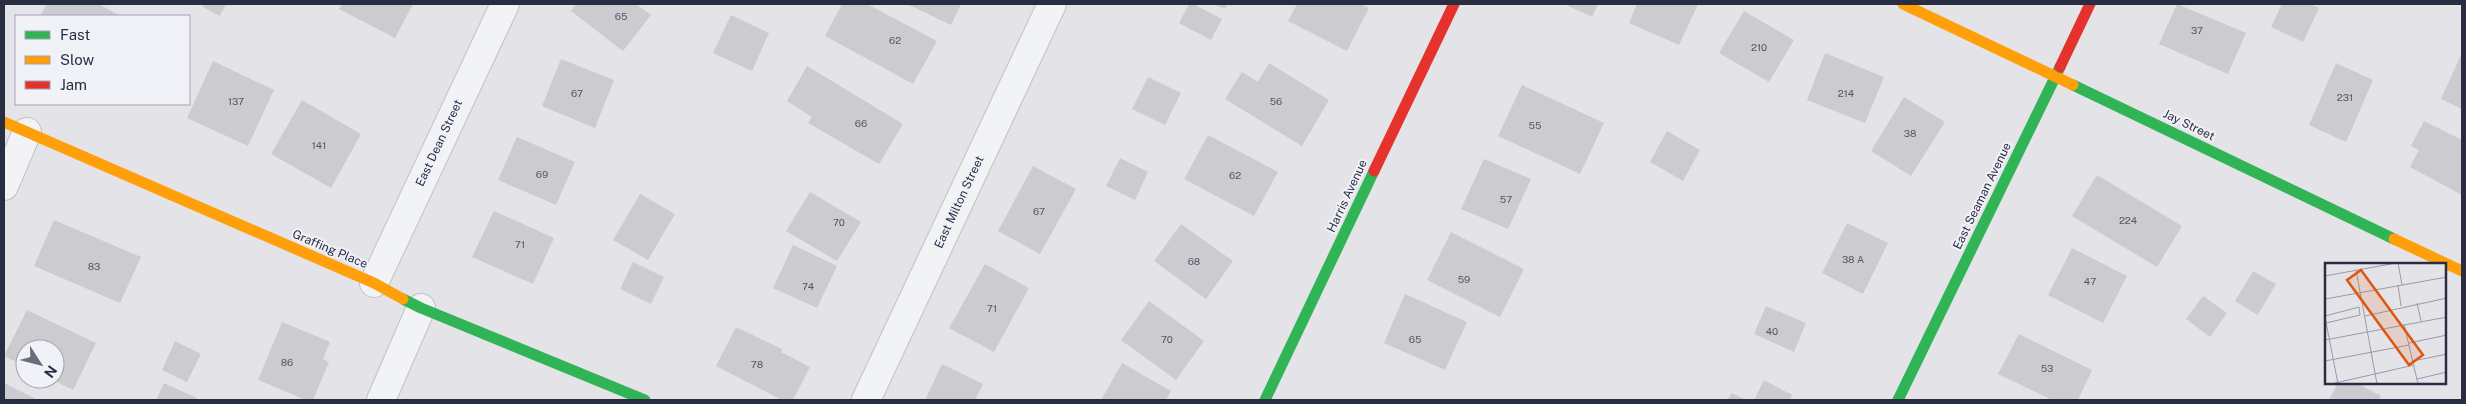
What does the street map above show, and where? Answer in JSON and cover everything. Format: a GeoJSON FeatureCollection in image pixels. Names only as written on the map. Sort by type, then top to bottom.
{"type":"FeatureCollection","features":[{"type":"Feature","properties":{"kind":"street","name":"East Dean Street"},"geometry":{"type":"LineString","coordinates":[[374,283],[504,4]]}},
{"type":"Feature","properties":{"kind":"street","name":"East Milton Street"},"geometry":{"type":"LineString","coordinates":[[866,400],[1052,4]]}},
{"type":"Feature","properties":{"kind":"street","name":"Harris Avenue"},"geometry":{"type":"LineString","coordinates":[[1265,400],[1454,4]]}},
{"type":"Feature","properties":{"kind":"street","name":"Jay Street"},"geometry":{"type":"LineString","coordinates":[[1903,4],[2445,263]]}},
{"type":"Feature","properties":{"kind":"street","name":"East Seaman Avenue"},"geometry":{"type":"LineString","coordinates":[[1898,400],[2090,4]]}},
{"type":"Feature","properties":{"kind":"street","name":"Graffing Place"},"geometry":{"type":"LineString","coordinates":[[15,127],[374,283],[421,308],[645,400]]}},
{"type":"Feature","properties":{"kind":"street"},"geometry":{"type":"LineString","coordinates":[[4,186],[15,127]]}},
{"type":"Feature","properties":{"kind":"street","name":"Jay Street"},"geometry":{"type":"LineString","coordinates":[[2446,263],[2462,271]]}},
{"type":"Feature","properties":{"kind":"street"},"geometry":{"type":"LineString","coordinates":[[381,400],[421,308]]}},
{"type":"Feature","properties":{"kind":"building"},"geometry":{"type":"Polygon","coordinates":[[[47,4],[99,4],[118,15],[41,15],[47,4]]]}},
{"type":"Feature","properties":{"kind":"building"},"geometry":{"type":"Polygon","coordinates":[[[204,4],[226,4],[220,16],[203,7],[204,4]]]}},
{"type":"Feature","properties":{"kind":"building"},"geometry":{"type":"Polygon","coordinates":[[[342,4],[413,4],[395,38],[339,9],[342,4]]]}},
{"type":"Feature","properties":{"kind":"building"},"geometry":{"type":"Polygon","coordinates":[[[576,4],[636,4],[651,15],[623,51],[571,11],[576,4]]]}},
{"type":"Feature","properties":{"kind":"building"},"geometry":{"type":"Polygon","coordinates":[[[842,4],[867,4],[937,41],[913,84],[825,36],[842,4]]]}},
{"type":"Feature","properties":{"kind":"building"},"geometry":{"type":"Polygon","coordinates":[[[907,4],[961,4],[951,25],[907,4]]]}},
{"type":"Feature","properties":{"kind":"building"},"geometry":{"type":"Polygon","coordinates":[[[1189,4],[1193,4],[1222,19],[1211,40],[1179,23],[1189,4]]]}},
{"type":"Feature","properties":{"kind":"building"},"geometry":{"type":"Polygon","coordinates":[[[1213,4],[1227,4],[1225,9],[1213,4]]]}},
{"type":"Feature","properties":{"kind":"building"},"geometry":{"type":"Polygon","coordinates":[[[1297,4],[1360,4],[1369,8],[1347,51],[1288,21],[1297,4]]]}},
{"type":"Feature","properties":{"kind":"building"},"geometry":{"type":"Polygon","coordinates":[[[1564,4],[1598,4],[1592,17],[1564,4]]]}},
{"type":"Feature","properties":{"kind":"building"},"geometry":{"type":"Polygon","coordinates":[[[1637,4],[1698,4],[1679,45],[1629,23],[1637,4]]]}},
{"type":"Feature","properties":{"kind":"building"},"geometry":{"type":"Polygon","coordinates":[[[2177,4],[2246,33],[2228,74],[2159,44],[2177,4]]]}},
{"type":"Feature","properties":{"kind":"building"},"geometry":{"type":"Polygon","coordinates":[[[2282,4],[2310,4],[2319,8],[2303,42],[2271,27],[2282,4]]]}},
{"type":"Feature","properties":{"kind":"building"},"geometry":{"type":"Polygon","coordinates":[[[1744,11],[1794,40],[1769,82],[1719,53],[1744,11]]]}},
{"type":"Feature","properties":{"kind":"building"},"geometry":{"type":"Polygon","coordinates":[[[731,15],[769,33],[752,71],[713,53],[731,15]]]}},
{"type":"Feature","properties":{"kind":"building"},"geometry":{"type":"Polygon","coordinates":[[[1825,53],[1884,77],[1865,123],[1807,100],[1825,53]]]}},
{"type":"Feature","properties":{"kind":"building"},"geometry":{"type":"Polygon","coordinates":[[[2462,53],[2462,109],[2441,99],[2462,53]]]}},
{"type":"Feature","properties":{"kind":"building"},"geometry":{"type":"Polygon","coordinates":[[[561,59],[614,80],[595,128],[542,106],[561,59]]]}},
{"type":"Feature","properties":{"kind":"building"},"geometry":{"type":"Polygon","coordinates":[[[213,61],[274,90],[248,146],[187,118],[213,61]]]}},
{"type":"Feature","properties":{"kind":"building"},"geometry":{"type":"Polygon","coordinates":[[[1269,63],[1329,100],[1302,146],[1225,99],[1242,72],[1258,82],[1269,63]]]}},
{"type":"Feature","properties":{"kind":"building"},"geometry":{"type":"Polygon","coordinates":[[[2336,63],[2373,80],[2346,142],[2309,125],[2336,63]]]}},
{"type":"Feature","properties":{"kind":"building"},"geometry":{"type":"Polygon","coordinates":[[[807,66],[903,124],[879,164],[808,123],[812,117],[787,101],[807,66]]]}},
{"type":"Feature","properties":{"kind":"building"},"geometry":{"type":"Polygon","coordinates":[[[1148,77],[1181,93],[1165,125],[1132,109],[1148,77]]]}},
{"type":"Feature","properties":{"kind":"building"},"geometry":{"type":"Polygon","coordinates":[[[1522,85],[1604,123],[1580,174],[1498,136],[1522,85]]]}},
{"type":"Feature","properties":{"kind":"building"},"geometry":{"type":"Polygon","coordinates":[[[1904,97],[1945,122],[1911,176],[1871,151],[1904,97]]]}},
{"type":"Feature","properties":{"kind":"building"},"geometry":{"type":"Polygon","coordinates":[[[302,100],[361,134],[331,188],[271,154],[302,100]]]}},
{"type":"Feature","properties":{"kind":"building"},"geometry":{"type":"Polygon","coordinates":[[[2424,121],[2462,140],[2462,195],[2410,167],[2419,150],[2411,146],[2424,121]]]}},
{"type":"Feature","properties":{"kind":"building"},"geometry":{"type":"Polygon","coordinates":[[[1667,131],[1700,150],[1683,181],[1650,162],[1667,131]]]}},
{"type":"Feature","properties":{"kind":"building"},"geometry":{"type":"Polygon","coordinates":[[[1208,135],[1278,172],[1254,216],[1184,179],[1208,135]]]}},
{"type":"Feature","properties":{"kind":"building"},"geometry":{"type":"Polygon","coordinates":[[[517,137],[575,162],[556,205],[498,180],[517,137]]]}},
{"type":"Feature","properties":{"kind":"building"},"geometry":{"type":"Polygon","coordinates":[[[1120,158],[1148,172],[1135,200],[1106,186],[1120,158]]]}},
{"type":"Feature","properties":{"kind":"building"},"geometry":{"type":"Polygon","coordinates":[[[1484,159],[1531,179],[1508,229],[1461,209],[1484,159]]]}},
{"type":"Feature","properties":{"kind":"building"},"geometry":{"type":"Polygon","coordinates":[[[1033,166],[1076,189],[1040,254],[998,231],[1033,166]]]}},
{"type":"Feature","properties":{"kind":"building"},"geometry":{"type":"Polygon","coordinates":[[[2097,175],[2182,226],[2157,267],[2072,216],[2097,175]]]}},
{"type":"Feature","properties":{"kind":"building"},"geometry":{"type":"Polygon","coordinates":[[[810,192],[861,222],[837,261],[786,231],[810,192]]]}},
{"type":"Feature","properties":{"kind":"building"},"geometry":{"type":"Polygon","coordinates":[[[640,194],[675,214],[648,260],[613,240],[640,194]]]}},
{"type":"Feature","properties":{"kind":"building"},"geometry":{"type":"Polygon","coordinates":[[[494,211],[554,238],[533,284],[472,257],[494,211]]]}},
{"type":"Feature","properties":{"kind":"building"},"geometry":{"type":"Polygon","coordinates":[[[54,220],[141,257],[120,303],[34,266],[54,220]]]}},
{"type":"Feature","properties":{"kind":"building"},"geometry":{"type":"Polygon","coordinates":[[[1847,223],[1888,243],[1863,294],[1822,273],[1847,223]]]}},
{"type":"Feature","properties":{"kind":"building"},"geometry":{"type":"Polygon","coordinates":[[[1181,224],[1233,261],[1206,299],[1154,261],[1181,224]]]}},
{"type":"Feature","properties":{"kind":"building"},"geometry":{"type":"Polygon","coordinates":[[[1451,232],[1524,269],[1500,317],[1427,280],[1451,232]]]}},
{"type":"Feature","properties":{"kind":"building"},"geometry":{"type":"Polygon","coordinates":[[[793,245],[837,266],[817,308],[773,288],[793,245]]]}},
{"type":"Feature","properties":{"kind":"building"},"geometry":{"type":"Polygon","coordinates":[[[2072,248],[2127,276],[2103,323],[2048,295],[2072,248]]]}},
{"type":"Feature","properties":{"kind":"building"},"geometry":{"type":"Polygon","coordinates":[[[633,262],[664,277],[651,304],[620,289],[633,262]]]}},
{"type":"Feature","properties":{"kind":"building"},"geometry":{"type":"Polygon","coordinates":[[[985,264],[1029,288],[994,352],[949,328],[985,264]]]}},
{"type":"Feature","properties":{"kind":"building"},"geometry":{"type":"Polygon","coordinates":[[[2253,271],[2276,284],[2258,315],[2235,301],[2253,271]]]}},
{"type":"Feature","properties":{"kind":"building"},"geometry":{"type":"Polygon","coordinates":[[[1405,294],[1467,322],[1445,370],[1384,343],[1405,294]]]}},
{"type":"Feature","properties":{"kind":"building"},"geometry":{"type":"Polygon","coordinates":[[[2203,296],[2227,313],[2210,337],[2186,319],[2203,296]]]}},
{"type":"Feature","properties":{"kind":"building"},"geometry":{"type":"Polygon","coordinates":[[[1149,301],[1204,341],[1176,380],[1121,340],[1149,301]]]}},
{"type":"Feature","properties":{"kind":"building"},"geometry":{"type":"Polygon","coordinates":[[[1766,306],[1806,323],[1794,352],[1754,334],[1766,306]]]}},
{"type":"Feature","properties":{"kind":"building"},"geometry":{"type":"Polygon","coordinates":[[[27,310],[96,343],[73,390],[65,386],[65,339],[15,339],[15,361],[4,356],[27,310]]]}},
{"type":"Feature","properties":{"kind":"building"},"geometry":{"type":"Polygon","coordinates":[[[282,322],[330,342],[323,359],[329,362],[313,400],[306,400],[258,380],[282,322]]]}},
{"type":"Feature","properties":{"kind":"building"},"geometry":{"type":"Polygon","coordinates":[[[736,327],[782,349],[781,352],[810,367],[793,400],[782,400],[716,366],[736,327]]]}},
{"type":"Feature","properties":{"kind":"building"},"geometry":{"type":"Polygon","coordinates":[[[2019,334],[2092,370],[2078,400],[2052,400],[1998,374],[2019,334]]]}},
{"type":"Feature","properties":{"kind":"building"},"geometry":{"type":"Polygon","coordinates":[[[175,341],[201,354],[187,382],[162,370],[175,341]]]}},
{"type":"Feature","properties":{"kind":"building"},"geometry":{"type":"Polygon","coordinates":[[[1122,363],[1171,391],[1166,400],[1101,400],[1122,363]]]}},
{"type":"Feature","properties":{"kind":"building"},"geometry":{"type":"Polygon","coordinates":[[[942,364],[983,384],[975,400],[925,400],[942,364]]]}},
{"type":"Feature","properties":{"kind":"building"},"geometry":{"type":"Polygon","coordinates":[[[1764,380],[1792,395],[1790,400],[1754,400],[1764,380]]]}},
{"type":"Feature","properties":{"kind":"building"},"geometry":{"type":"Polygon","coordinates":[[[4,383],[38,400],[4,400],[4,383]]]}},
{"type":"Feature","properties":{"kind":"building"},"geometry":{"type":"Polygon","coordinates":[[[164,383],[197,398],[195,400],[156,400],[164,383]]]}},
{"type":"Feature","properties":{"kind":"building"},"geometry":{"type":"Polygon","coordinates":[[[2337,384],[2359,384],[2381,396],[2379,400],[2329,400],[2337,384]]]}},
{"type":"Feature","properties":{"kind":"building"},"geometry":{"type":"Polygon","coordinates":[[[1732,393],[1746,400],[1727,400],[1732,393]]]}},
{"type":"Feature","properties":{"kind":"traffic: fast"},"geometry":{"type":"LineString","coordinates":[[1898,400],[2060,67]]}},
{"type":"Feature","properties":{"kind":"traffic: fast"},"geometry":{"type":"LineString","coordinates":[[2073,85],[2394,239]]}},
{"type":"Feature","properties":{"kind":"traffic: fast"},"geometry":{"type":"LineString","coordinates":[[1265,400],[1374,171]]}},
{"type":"Feature","properties":{"kind":"traffic: fast"},"geometry":{"type":"LineString","coordinates":[[403,299],[645,400]]}},
{"type":"Feature","properties":{"kind":"traffic: slow"},"geometry":{"type":"LineString","coordinates":[[1903,4],[2073,85]]}},
{"type":"Feature","properties":{"kind":"traffic: slow"},"geometry":{"type":"LineString","coordinates":[[4,122],[374,283],[403,299]]}},
{"type":"Feature","properties":{"kind":"traffic: slow"},"geometry":{"type":"LineString","coordinates":[[2394,239],[2445,263]]}},
{"type":"Feature","properties":{"kind":"traffic: slow"},"geometry":{"type":"LineString","coordinates":[[2446,263],[2462,271]]}},
{"type":"Feature","properties":{"kind":"traffic: jam"},"geometry":{"type":"LineString","coordinates":[[1374,171],[1454,4]]}},
{"type":"Feature","properties":{"kind":"traffic: jam"},"geometry":{"type":"LineString","coordinates":[[2060,67],[2090,4]]}}]}
